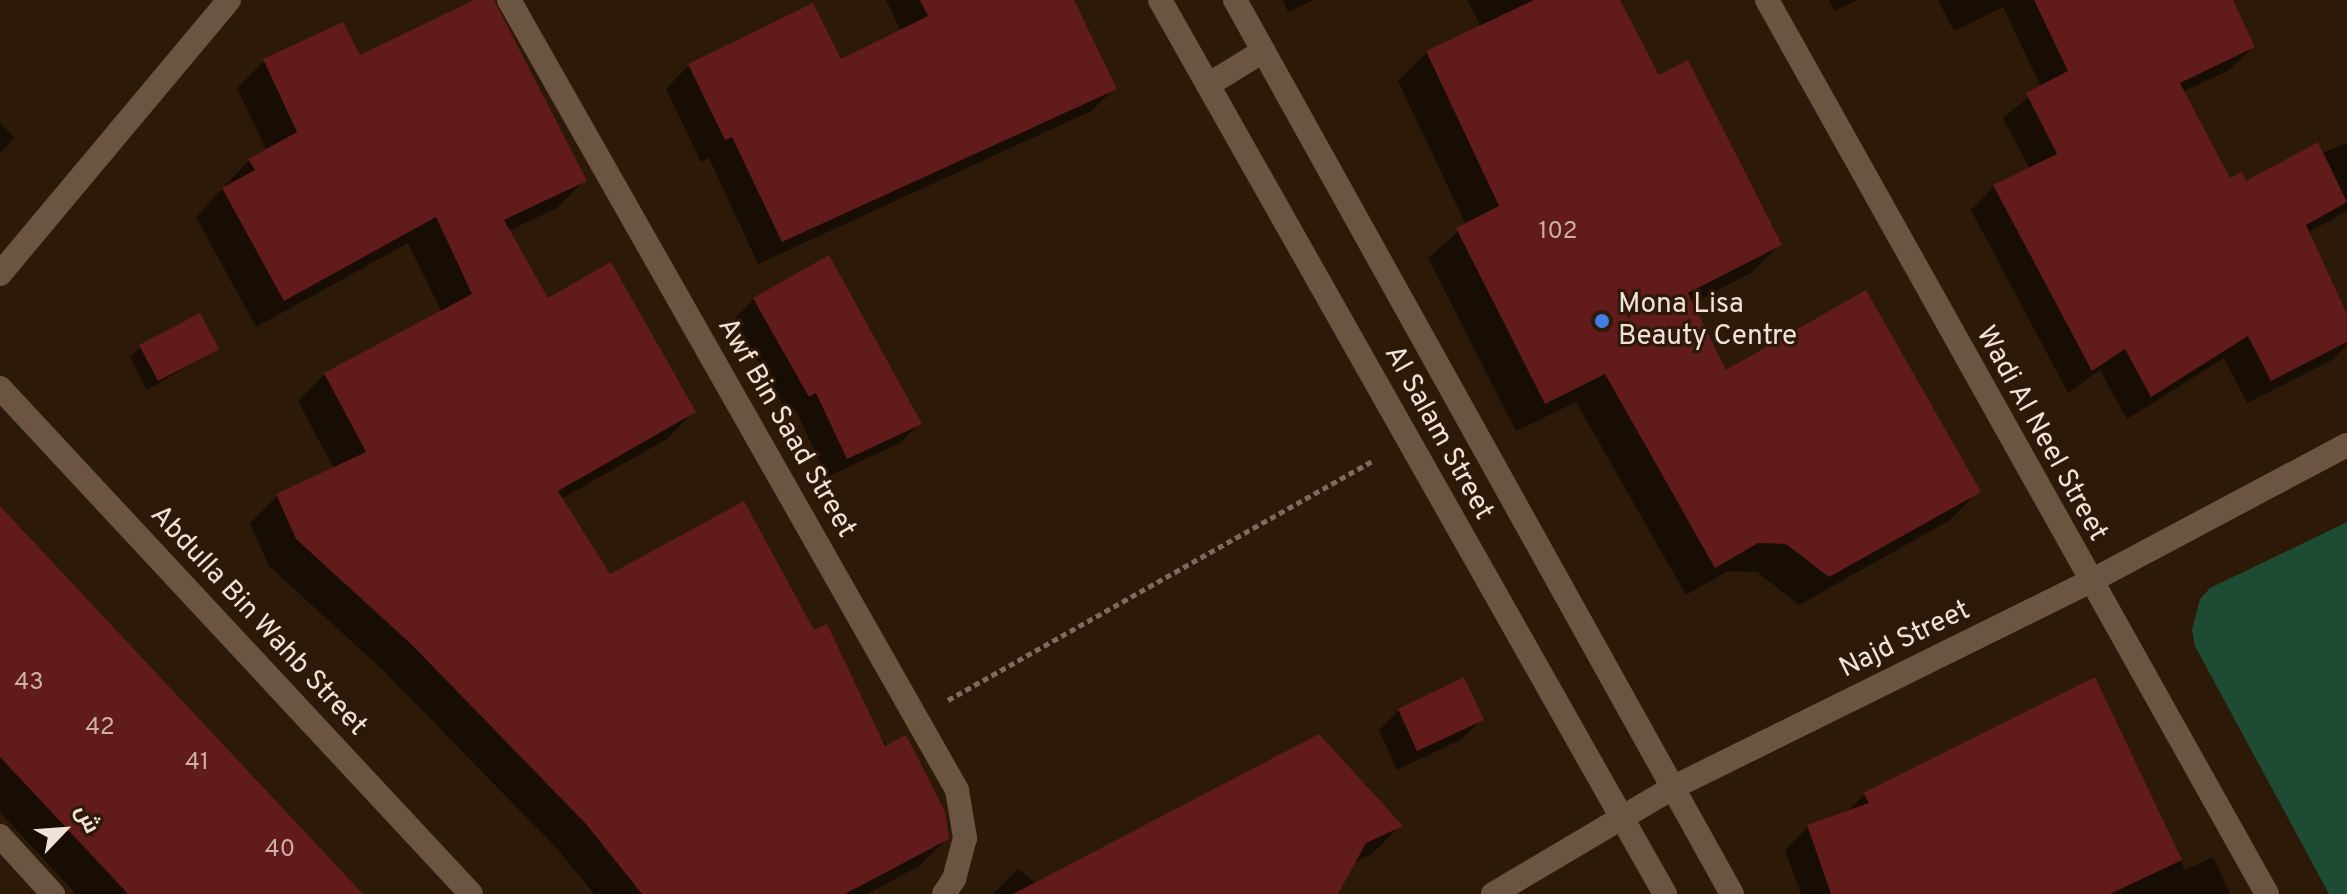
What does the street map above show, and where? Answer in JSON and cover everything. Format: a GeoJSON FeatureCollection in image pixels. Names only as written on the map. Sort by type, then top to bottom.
{"type":"FeatureCollection","features":[{"type":"Feature","properties":{"kind":"street"},"geometry":{"type":"LineString","coordinates":[[0,274],[229,0]]}},
{"type":"Feature","properties":{"kind":"street","name":"Awf Bin Saad Street"},"geometry":{"type":"LineString","coordinates":[[509,0],[957,790],[965,838],[954,879],[944,894]]}},
{"type":"Feature","properties":{"kind":"street","name":"Al Salam Street"},"geometry":{"type":"LineString","coordinates":[[1160,0],[1665,894]]}},
{"type":"Feature","properties":{"kind":"street","name":"Al Salam Street"},"geometry":{"type":"LineString","coordinates":[[1235,0],[1732,894]]}},
{"type":"Feature","properties":{"kind":"street","name":"Wadi Al Neel Street"},"geometry":{"type":"LineString","coordinates":[[1767,0],[2089,582],[2267,894]]}},
{"type":"Feature","properties":{"kind":"street"},"geometry":{"type":"LineString","coordinates":[[1208,85],[1263,51]]}},
{"type":"Feature","properties":{"kind":"street","name":"Abdulla Bin Wahb Street"},"geometry":{"type":"LineString","coordinates":[[0,388],[471,894]]}},
{"type":"Feature","properties":{"kind":"street","name":"Najd Street"},"geometry":{"type":"LineString","coordinates":[[1493,894],[1672,788],[2089,582],[2347,445]]}},
{"type":"Feature","properties":{"kind":"street"},"geometry":{"type":"LineString","coordinates":[[0,836],[53,894]]}},
{"type":"Feature","properties":{"kind":"path"},"geometry":{"type":"LineString","coordinates":[[916,718],[1408,440]]}},
{"type":"Feature","properties":{"kind":"green space"},"geometry":{"type":"Polygon","coordinates":[[[2347,522],[2347,894],[2329,894],[2195,646],[2192,630],[2200,599],[2210,588],[2347,522]]]}},
{"type":"Feature","properties":{"kind":"building"},"geometry":{"type":"Polygon","coordinates":[[[474,0],[494,0],[587,181],[504,220],[548,298],[611,262],[696,412],[558,491],[610,574],[744,501],[814,630],[827,624],[885,746],[906,735],[945,811],[949,839],[845,894],[642,894],[586,824],[411,644],[296,539],[276,494],[366,452],[324,373],[472,294],[436,217],[284,301],[222,188],[255,170],[248,159],[297,132],[263,59],[343,22],[360,55],[474,0]]]}},
{"type":"Feature","properties":{"kind":"building"},"geometry":{"type":"Polygon","coordinates":[[[920,0],[1074,0],[1117,89],[782,242],[732,137],[725,140],[688,64],[813,3],[841,59],[928,16],[920,0]]]}},
{"type":"Feature","properties":{"kind":"building"},"geometry":{"type":"Polygon","coordinates":[[[1534,0],[1620,0],[1659,75],[1688,60],[1782,245],[1688,293],[1726,370],[1866,290],[1981,492],[1829,577],[1786,544],[1758,543],[1715,568],[1605,374],[1545,404],[1456,228],[1499,206],[1426,51],[1534,0]]]}},
{"type":"Feature","properties":{"kind":"building"},"geometry":{"type":"Polygon","coordinates":[[[2034,0],[2233,0],[2255,47],[2180,83],[2230,178],[2242,172],[2246,181],[2318,142],[2347,202],[2306,225],[2347,314],[2347,342],[2271,381],[2248,336],[2151,397],[2125,349],[2092,371],[1993,185],[2057,154],[2026,93],[2068,71],[2034,0]]]}},
{"type":"Feature","properties":{"kind":"building"},"geometry":{"type":"Polygon","coordinates":[[[829,255],[922,424],[847,459],[816,393],[809,397],[753,298],[829,255]]]}},
{"type":"Feature","properties":{"kind":"building"},"geometry":{"type":"Polygon","coordinates":[[[200,313],[219,349],[158,381],[139,345],[200,313]]]}},
{"type":"Feature","properties":{"kind":"building"},"geometry":{"type":"Polygon","coordinates":[[[0,506],[363,894],[128,894],[0,757],[0,506]]]}},
{"type":"Feature","properties":{"kind":"building"},"geometry":{"type":"Polygon","coordinates":[[[1464,677],[1484,720],[1417,751],[1398,709],[1464,677]]]}},
{"type":"Feature","properties":{"kind":"building"},"geometry":{"type":"Polygon","coordinates":[[[2095,677],[2182,860],[2110,894],[1831,894],[1807,825],[1869,803],[1863,793],[2095,677]]]}},
{"type":"Feature","properties":{"kind":"building"},"geometry":{"type":"Polygon","coordinates":[[[1319,734],[1403,826],[1366,843],[1338,894],[1013,894],[1319,734]]]}},
{"type":"Feature","properties":{"kind":"place","name":"Mona Lisa Beauty Centre"},"geometry":{"type":"Point","coordinates":[1602,321]}}]}
